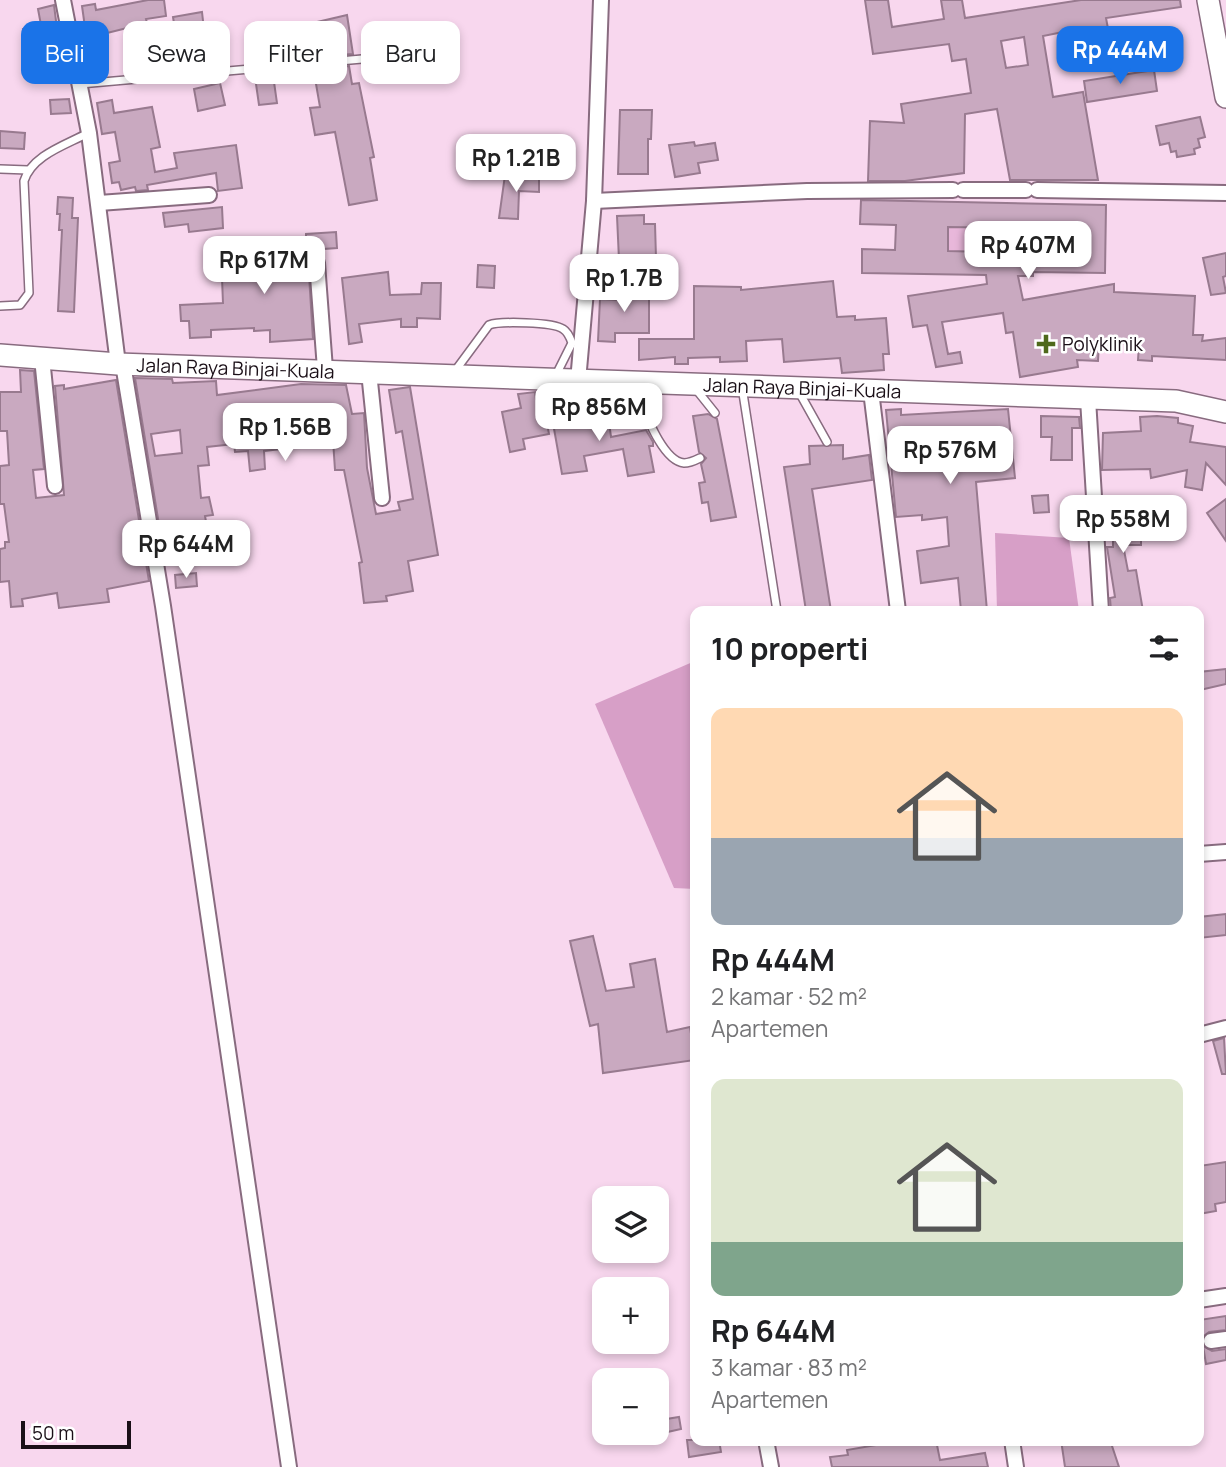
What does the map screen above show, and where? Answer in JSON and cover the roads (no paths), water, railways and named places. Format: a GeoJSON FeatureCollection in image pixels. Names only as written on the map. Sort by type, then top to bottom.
{"type":"FeatureCollection","features":[{"type":"Feature","properties":{"kind":"main road"},"geometry":{"type":"LineString","coordinates":[[1208,0],[1226,97]]}},
{"type":"Feature","properties":{"kind":"main road","name":"Jalan Raya Binjai-Kuala"},"geometry":{"type":"LineString","coordinates":[[0,355],[120,364],[325,369],[451,377],[1176,401],[1226,412]]}},
{"type":"Feature","properties":{"kind":"street"},"geometry":{"type":"LineString","coordinates":[[64,0],[68,21]]}},
{"type":"Feature","properties":{"kind":"street"},"geometry":{"type":"LineString","coordinates":[[578,381],[594,201],[601,0]]}},
{"type":"Feature","properties":{"kind":"street"},"geometry":{"type":"LineString","coordinates":[[79,84],[89,133],[120,364],[163,606],[289,1467]]}},
{"type":"Feature","properties":{"kind":"street"},"geometry":{"type":"LineString","coordinates":[[594,201],[807,191],[1226,193]]}},
{"type":"Feature","properties":{"kind":"street"},"geometry":{"type":"LineString","coordinates":[[99,203],[209,195]]}},
{"type":"Feature","properties":{"kind":"street"},"geometry":{"type":"LineString","coordinates":[[317,263],[325,369]]}},
{"type":"Feature","properties":{"kind":"street"},"geometry":{"type":"LineString","coordinates":[[42,358],[55,486]]}},
{"type":"Feature","properties":{"kind":"street"},"geometry":{"type":"LineString","coordinates":[[369,372],[382,498]]}},
{"type":"Feature","properties":{"kind":"street"},"geometry":{"type":"LineString","coordinates":[[871,391],[897,606]]}},
{"type":"Feature","properties":{"kind":"street"},"geometry":{"type":"LineString","coordinates":[[1088,398],[1101,606]]}},
{"type":"Feature","properties":{"kind":"street"},"geometry":{"type":"LineString","coordinates":[[1204,854],[1226,852]]}},
{"type":"Feature","properties":{"kind":"street"},"geometry":{"type":"LineString","coordinates":[[1204,1034],[1226,1028]]}},
{"type":"Feature","properties":{"kind":"street"},"geometry":{"type":"LineString","coordinates":[[1204,1299],[1226,1296]]}},
{"type":"Feature","properties":{"kind":"street"},"geometry":{"type":"LineString","coordinates":[[767,1446],[771,1467]]}},
{"type":"Feature","properties":{"kind":"street"},"geometry":{"type":"LineString","coordinates":[[1013,1446],[1016,1467]]}},
{"type":"Feature","properties":{"kind":"lane"},"geometry":{"type":"LineString","coordinates":[[109,81],[361,59]]}},
{"type":"Feature","properties":{"kind":"lane"},"geometry":{"type":"LineString","coordinates":[[0,306],[20,304],[29,293],[24,181],[27,170],[38,160],[89,133]]}},
{"type":"Feature","properties":{"kind":"lane"},"geometry":{"type":"LineString","coordinates":[[0,169],[27,170]]}},
{"type":"Feature","properties":{"kind":"lane"},"geometry":{"type":"LineString","coordinates":[[451,377],[489,325],[528,324],[558,326],[570,336],[572,343],[554,380]]}},
{"type":"Feature","properties":{"kind":"lane"},"geometry":{"type":"LineString","coordinates":[[632,383],[662,446],[671,458],[685,463],[700,458]]}},
{"type":"Feature","properties":{"kind":"lane"},"geometry":{"type":"LineString","coordinates":[[693,385],[715,413]]}},
{"type":"Feature","properties":{"kind":"lane"},"geometry":{"type":"LineString","coordinates":[[742,386],[776,606]]}},
{"type":"Feature","properties":{"kind":"lane"},"geometry":{"type":"LineString","coordinates":[[796,388],[827,442]]}},
{"type":"Feature","properties":{"kind":"place","name":"Polyklinik"},"geometry":{"type":"Point","coordinates":[1046,344]}}]}
